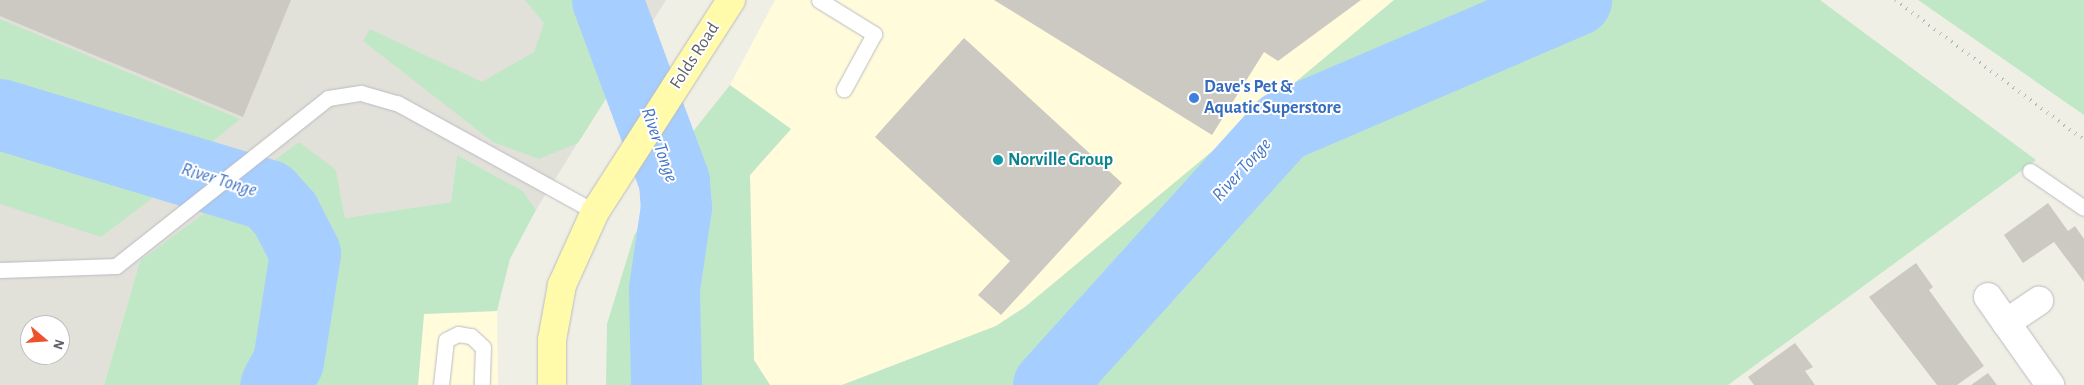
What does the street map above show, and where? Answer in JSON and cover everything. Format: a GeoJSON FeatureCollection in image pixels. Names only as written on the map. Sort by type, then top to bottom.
{"type":"FeatureCollection","features":[{"type":"Feature","properties":{"kind":"main road","name":"Folds Road"},"geometry":{"type":"LineString","coordinates":[[552,385],[552,340],[562,285],[595,212],[731,0]]}},
{"type":"Feature","properties":{"kind":"street"},"geometry":{"type":"LineString","coordinates":[[1988,298],[2050,385]]}},
{"type":"Feature","properties":{"kind":"street"},"geometry":{"type":"LineString","coordinates":[[2006,323],[2039,301]]}},
{"type":"Feature","properties":{"kind":"lane"},"geometry":{"type":"LineString","coordinates":[[819,0],[874,34],[844,89]]}},
{"type":"Feature","properties":{"kind":"lane"},"geometry":{"type":"LineString","coordinates":[[0,270],[116,266],[328,98],[361,93],[397,103],[595,212]]}},
{"type":"Feature","properties":{"kind":"lane"},"geometry":{"type":"LineString","coordinates":[[2030,171],[2084,208]]}},
{"type":"Feature","properties":{"kind":"lane"},"geometry":{"type":"LineString","coordinates":[[441,385],[446,340],[458,334],[472,336],[482,347],[482,385]]}},
{"type":"Feature","properties":{"kind":"shaded area"},"geometry":{"type":"Polygon","coordinates":[[[0,0],[666,0],[536,210],[523,191],[457,155],[451,202],[345,218],[336,170],[140,261],[104,385],[0,385],[0,0]]]}},
{"type":"Feature","properties":{"kind":"shaded area"},"geometry":{"type":"Polygon","coordinates":[[[775,0],[1394,0],[1025,307],[996,326],[842,385],[770,385],[754,360],[750,175],[791,129],[730,85],[775,0]]]}},
{"type":"Feature","properties":{"kind":"shaded area"},"geometry":{"type":"Polygon","coordinates":[[[497,311],[498,385],[418,385],[424,314],[497,311]]]}},
{"type":"Feature","properties":{"kind":"green space"},"geometry":{"type":"Polygon","coordinates":[[[525,0],[580,0],[619,78],[578,143],[539,159],[493,142],[363,41],[370,29],[482,82],[534,52],[544,23],[525,0]]]}},
{"type":"Feature","properties":{"kind":"green space"},"geometry":{"type":"Polygon","coordinates":[[[1394,0],[1820,0],[2036,160],[1728,385],[842,385],[996,326],[1025,307],[1394,0]]]}},
{"type":"Feature","properties":{"kind":"green space"},"geometry":{"type":"Polygon","coordinates":[[[1918,0],[2084,0],[2084,115],[1918,0]]]}},
{"type":"Feature","properties":{"kind":"green space"},"geometry":{"type":"Polygon","coordinates":[[[0,19],[240,119],[201,151],[0,83],[0,19]]]}},
{"type":"Feature","properties":{"kind":"green space"},"geometry":{"type":"Polygon","coordinates":[[[730,85],[791,129],[750,175],[754,360],[770,385],[606,385],[607,324],[634,236],[691,134],[730,85]]]}},
{"type":"Feature","properties":{"kind":"green space"},"geometry":{"type":"Polygon","coordinates":[[[0,131],[175,181],[101,237],[0,204],[0,131]]]}},
{"type":"Feature","properties":{"kind":"green space"},"geometry":{"type":"Polygon","coordinates":[[[299,142],[336,170],[345,218],[451,202],[457,155],[523,191],[536,210],[510,259],[497,311],[424,314],[418,385],[104,385],[140,261],[299,142]]]}},
{"type":"Feature","properties":{"kind":"water"},"geometry":{"type":"Polygon","coordinates":[[[580,0],[641,0],[653,22],[619,78],[580,0]]]}},
{"type":"Feature","properties":{"kind":"water"},"geometry":{"type":"Polygon","coordinates":[[[0,83],[201,151],[175,181],[0,130],[0,83]]]}},
{"type":"Feature","properties":{"kind":"building"},"geometry":{"type":"Polygon","coordinates":[[[0,0],[291,0],[243,117],[0,16],[0,0]]]}},
{"type":"Feature","properties":{"kind":"building","name":"Dave's Pet & Aquatic Superstore"},"geometry":{"type":"Polygon","coordinates":[[[994,0],[1361,0],[1278,61],[1264,52],[1212,135],[994,0]]]}},
{"type":"Feature","properties":{"kind":"building","name":"Norville Group"},"geometry":{"type":"Polygon","coordinates":[[[964,38],[1122,183],[1001,315],[978,295],[1010,261],[875,137],[964,38]]]}},
{"type":"Feature","properties":{"kind":"building"},"geometry":{"type":"Polygon","coordinates":[[[2048,203],[2068,231],[2075,226],[2084,239],[2084,282],[2054,242],[2023,263],[2004,235],[2048,203]]]}},
{"type":"Feature","properties":{"kind":"building"},"geometry":{"type":"Polygon","coordinates":[[[1916,263],[1933,287],[1929,290],[1984,366],[1957,385],[1937,385],[1869,297],[1916,263]]]}},
{"type":"Feature","properties":{"kind":"building"},"geometry":{"type":"Polygon","coordinates":[[[1795,343],[1813,367],[1805,371],[1815,385],[1754,385],[1748,377],[1795,343]]]}},
{"type":"Feature","properties":{"kind":"building"},"geometry":{"type":"Polygon","coordinates":[[[1988,373],[1997,385],[1971,385],[1988,373]]]}},
{"type":"Feature","properties":{"kind":"waterway","name":"River Tonge"},"geometry":{"type":"LineString","coordinates":[[607,0],[674,181],[676,207],[664,288],[666,385]]}},
{"type":"Feature","properties":{"kind":"waterway","name":"River Tonge"},"geometry":{"type":"LineString","coordinates":[[1048,385],[1282,126],[1576,0]]}},
{"type":"Feature","properties":{"kind":"waterway","name":"River Tonge"},"geometry":{"type":"LineString","coordinates":[[0,114],[268,195],[285,214],[305,253],[288,361],[275,385]]}},
{"type":"Feature","properties":{"kind":"railway"},"geometry":{"type":"LineString","coordinates":[[1895,0],[2084,140]]}},
{"type":"Feature","properties":{"kind":"place","name":"Dave's Pet & Aquatic Superstore"},"geometry":{"type":"Point","coordinates":[1194,98]}},
{"type":"Feature","properties":{"kind":"place","name":"Norville Group"},"geometry":{"type":"Point","coordinates":[998,160]}}]}
